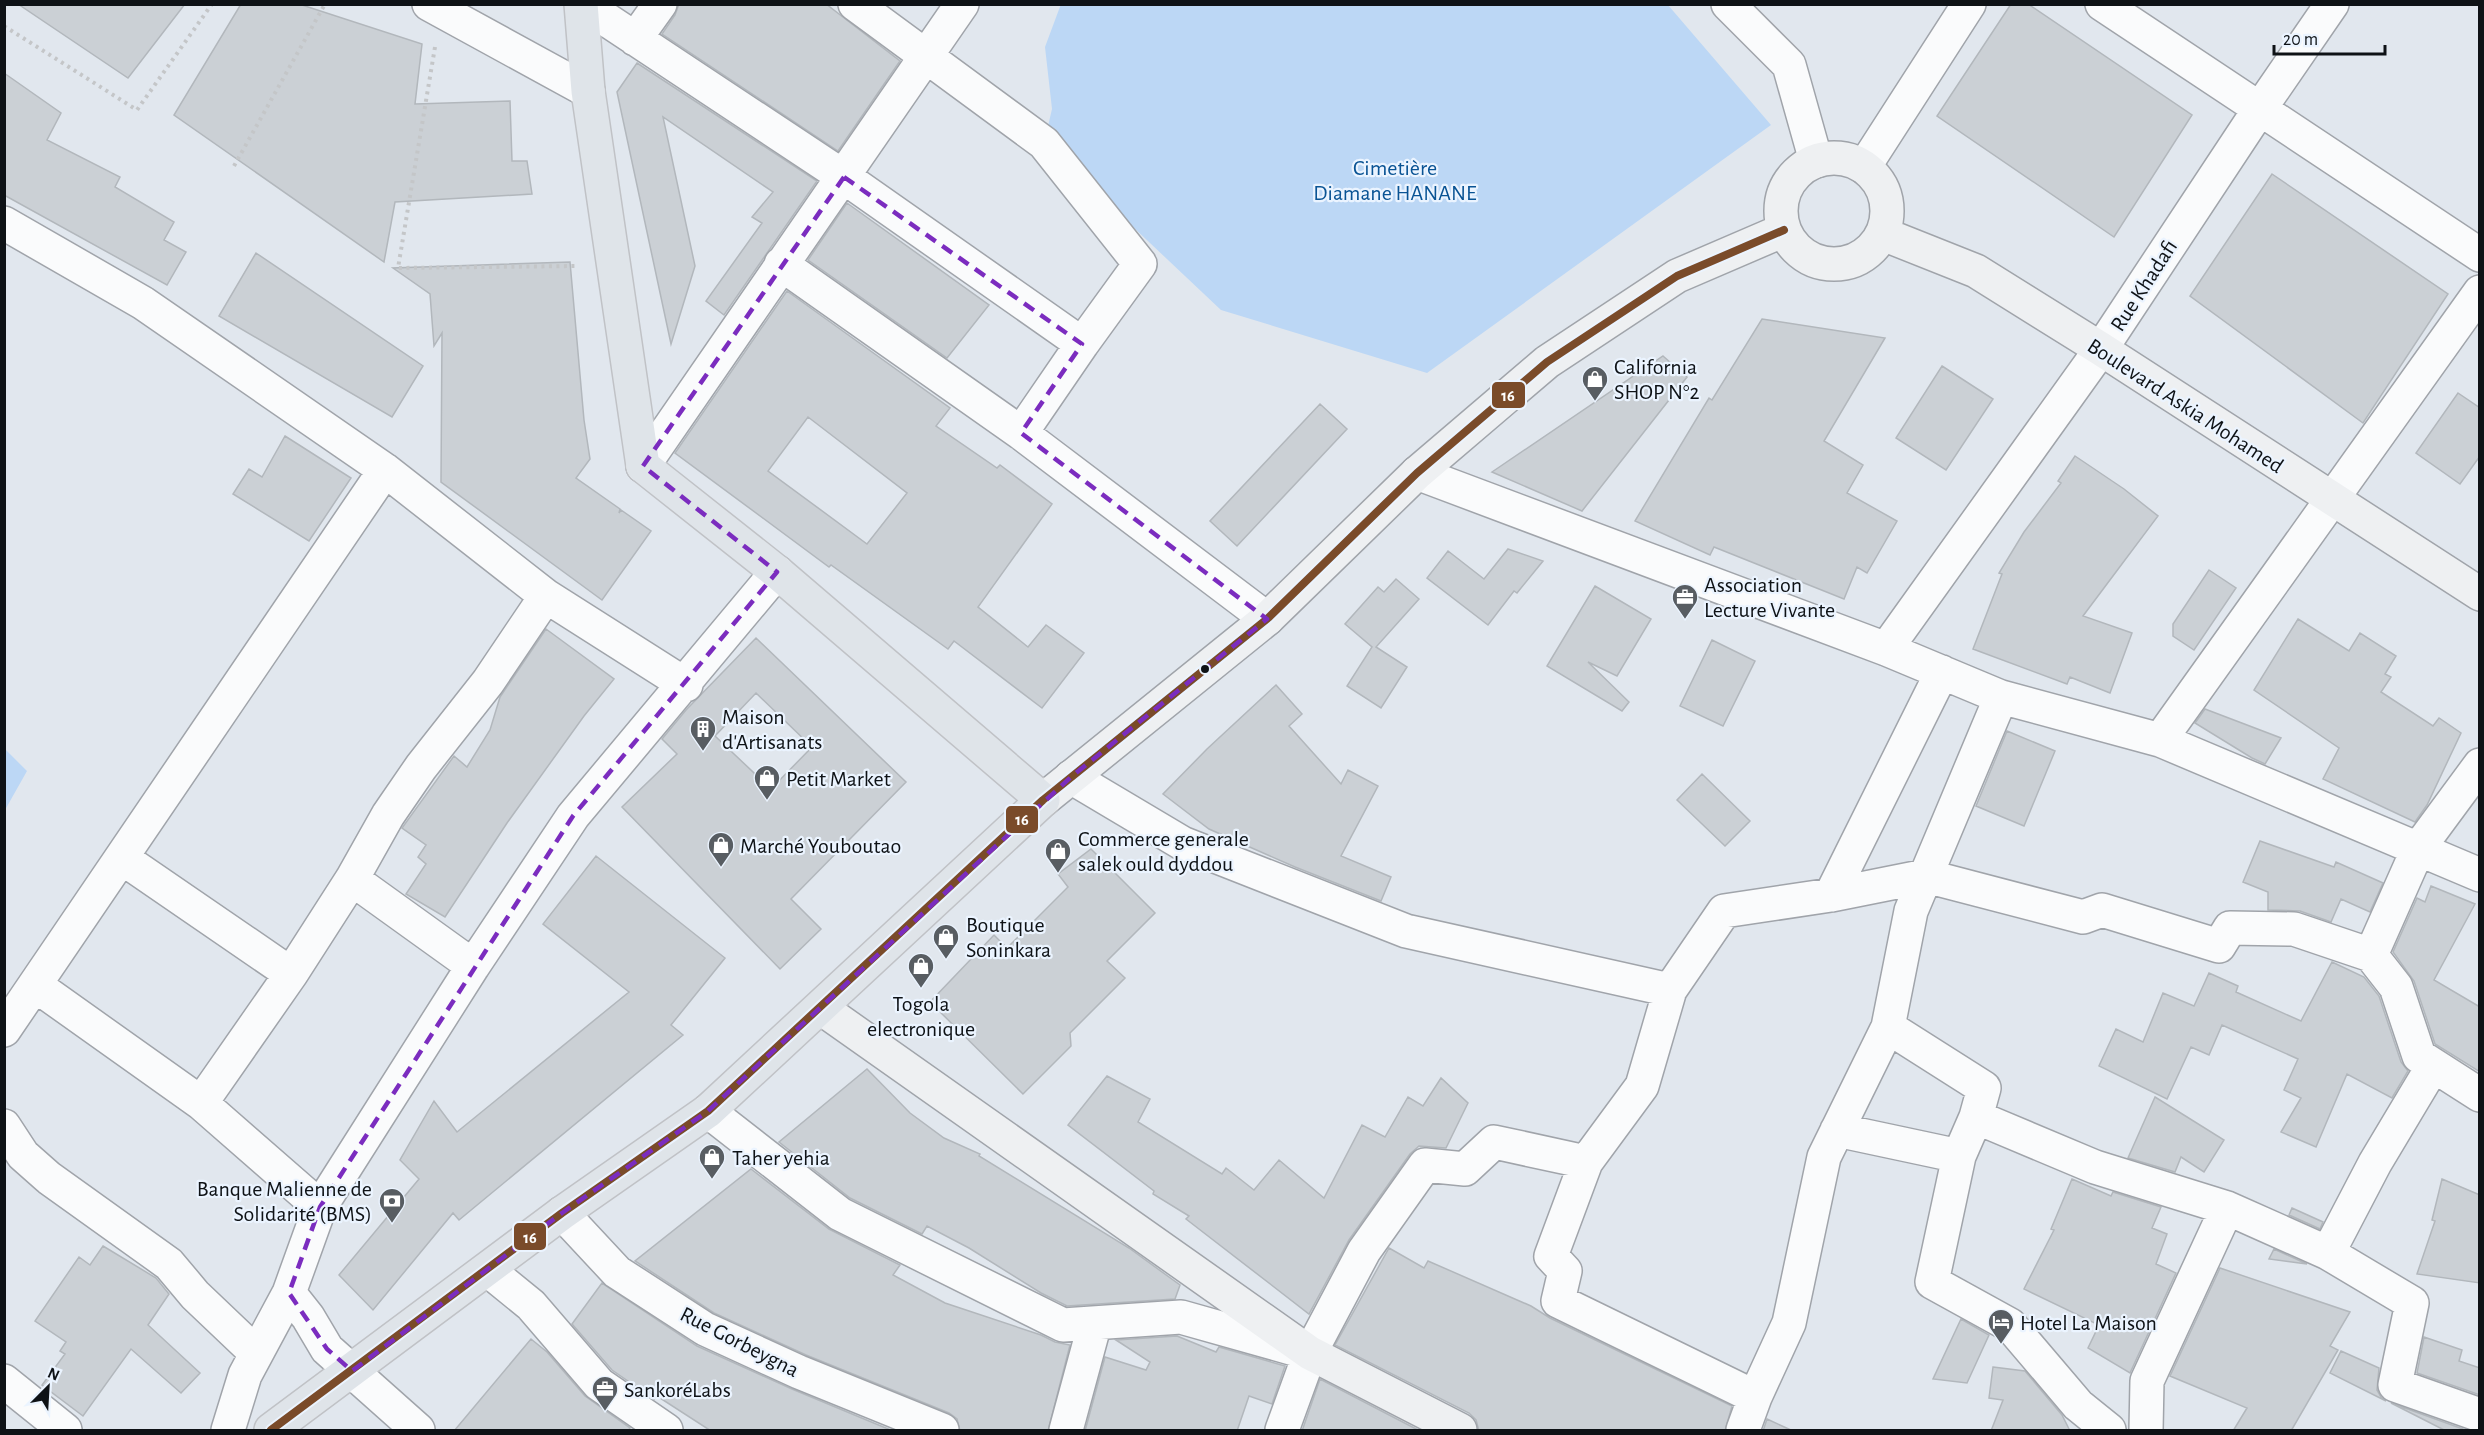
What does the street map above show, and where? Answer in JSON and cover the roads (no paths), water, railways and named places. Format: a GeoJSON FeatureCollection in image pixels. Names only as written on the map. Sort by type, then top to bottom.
{"type":"FeatureCollection","features":[{"type":"Feature","properties":{"kind":"main road"},"geometry":{"type":"LineString","coordinates":[[272,1431],[562,1213],[708,1111],[1043,800],[777,572],[643,466],[588,91],[582,4]]}},
{"type":"Feature","properties":{"kind":"street"},"geometry":{"type":"LineString","coordinates":[[582,4],[844,177],[1082,344]]}},
{"type":"Feature","properties":{"kind":"street"},"geometry":{"type":"LineString","coordinates":[[635,39],[660,4]]}},
{"type":"Feature","properties":{"kind":"street"},"geometry":{"type":"LineString","coordinates":[[855,4],[1044,143],[1140,264],[1021,433]]}},
{"type":"Feature","properties":{"kind":"street"},"geometry":{"type":"LineString","coordinates":[[643,466],[962,4]]}},
{"type":"Feature","properties":{"kind":"street"},"geometry":{"type":"LineString","coordinates":[[1728,4],[1790,65],[1816,161]]}},
{"type":"Feature","properties":{"kind":"street"},"geometry":{"type":"LineString","coordinates":[[1864,167],[1969,4]]}},
{"type":"Feature","properties":{"kind":"street"},"geometry":{"type":"LineString","coordinates":[[2102,4],[2480,255]]}},
{"type":"Feature","properties":{"kind":"street","name":"Rue Khadafi"},"geometry":{"type":"LineString","coordinates":[[1886,650],[2101,349],[2332,4]]}},
{"type":"Feature","properties":{"kind":"street"},"geometry":{"type":"LineString","coordinates":[[435,8],[588,91]]}},
{"type":"Feature","properties":{"kind":"street"},"geometry":{"type":"LineString","coordinates":[[1840,158],[1864,167],[1878,180],[1886,197],[1888,216],[1883,234],[1871,251],[1853,262],[1832,265],[1811,260],[1795,247],[1784,230],[1780,208],[1785,188],[1797,171],[1816,161],[1840,158]]}},
{"type":"Feature","properties":{"kind":"street"},"geometry":{"type":"LineString","coordinates":[[4,222],[143,303],[385,470],[546,596],[686,685]]}},
{"type":"Feature","properties":{"kind":"street"},"geometry":{"type":"LineString","coordinates":[[1043,800],[1267,619],[1418,473],[1547,362],[1677,276],[1784,230]]}},
{"type":"Feature","properties":{"kind":"street","name":"Boulevard Askia Mohamed"},"geometry":{"type":"LineString","coordinates":[[1883,234],[1976,271],[2480,594]]}},
{"type":"Feature","properties":{"kind":"street"},"geometry":{"type":"LineString","coordinates":[[781,264],[1021,433],[1267,619]]}},
{"type":"Feature","properties":{"kind":"street"},"geometry":{"type":"LineString","coordinates":[[2160,740],[2480,291]]}},
{"type":"Feature","properties":{"kind":"street"},"geometry":{"type":"LineString","coordinates":[[4,1030],[385,470]]}},
{"type":"Feature","properties":{"kind":"street"},"geometry":{"type":"LineString","coordinates":[[1418,473],[1886,650],[2001,698],[2160,740],[2480,875]]}},
{"type":"Feature","properties":{"kind":"street"},"geometry":{"type":"LineString","coordinates":[[228,1431],[244,1376],[289,1293],[320,1207],[473,966],[573,816],[686,685],[777,572]]}},
{"type":"Feature","properties":{"kind":"street"},"geometry":{"type":"LineString","coordinates":[[201,1102],[291,975],[352,879],[388,815],[421,767],[488,682],[546,596]]}},
{"type":"Feature","properties":{"kind":"street"},"geometry":{"type":"LineString","coordinates":[[1831,895],[1942,672]]}},
{"type":"Feature","properties":{"kind":"street"},"geometry":{"type":"LineString","coordinates":[[1743,1431],[1755,1397],[1789,1323],[1824,1157],[1887,1027],[1911,911],[2001,698]]}},
{"type":"Feature","properties":{"kind":"street"},"geometry":{"type":"LineString","coordinates":[[2372,955],[2418,849],[2480,765]]}},
{"type":"Feature","properties":{"kind":"street"},"geometry":{"type":"LineString","coordinates":[[1071,777],[1182,843],[1406,931],[1670,990]]}},
{"type":"Feature","properties":{"kind":"street"},"geometry":{"type":"LineString","coordinates":[[122,858],[291,975]]}},
{"type":"Feature","properties":{"kind":"street"},"geometry":{"type":"LineString","coordinates":[[1755,1397],[1558,1301],[1566,1271],[1551,1256],[1586,1162],[1642,1086],[1670,990],[1724,911],[1831,895],[1926,876],[2083,917],[2102,910],[2219,946],[2230,928],[2294,929],[2372,955],[2396,987],[2419,1056],[2480,1095]]}},
{"type":"Feature","properties":{"kind":"street"},"geometry":{"type":"LineString","coordinates":[[352,879],[473,966]]}},
{"type":"Feature","properties":{"kind":"street"},"geometry":{"type":"LineString","coordinates":[[35,986],[201,1102],[320,1207]]}},
{"type":"Feature","properties":{"kind":"street"},"geometry":{"type":"LineString","coordinates":[[821,1008],[1310,1353],[1460,1431]]}},
{"type":"Feature","properties":{"kind":"street"},"geometry":{"type":"LineString","coordinates":[[1887,1027],[1984,1088],[1976,1117],[1959,1156],[1932,1282],[2010,1325],[2078,1406],[2109,1431]]}},
{"type":"Feature","properties":{"kind":"street"},"geometry":{"type":"LineString","coordinates":[[2328,1253],[2375,1163],[2433,1066]]}},
{"type":"Feature","properties":{"kind":"street"},"geometry":{"type":"LineString","coordinates":[[708,1111],[840,1214],[1063,1325],[1181,1317],[1310,1353]]}},
{"type":"Feature","properties":{"kind":"street"},"geometry":{"type":"LineString","coordinates":[[1976,1117],[2095,1167],[2227,1208],[2328,1253],[2412,1303],[2395,1385],[2480,1415]]}},
{"type":"Feature","properties":{"kind":"street"},"geometry":{"type":"LineString","coordinates":[[4,1126],[23,1155],[40,1170],[169,1264],[195,1295],[256,1353]]}},
{"type":"Feature","properties":{"kind":"street"},"geometry":{"type":"LineString","coordinates":[[1837,1130],[1959,1156]]}},
{"type":"Feature","properties":{"kind":"street"},"geometry":{"type":"LineString","coordinates":[[1281,1431],[1310,1353],[1364,1251],[1425,1165],[1465,1169],[1494,1142],[1586,1162]]}},
{"type":"Feature","properties":{"kind":"street"},"geometry":{"type":"LineString","coordinates":[[2146,1431],[2147,1381],[2227,1208]]}},
{"type":"Feature","properties":{"kind":"street","name":"Rue Gorbeygna"},"geometry":{"type":"LineString","coordinates":[[562,1213],[617,1272],[705,1329],[799,1372],[942,1431]]}},
{"type":"Feature","properties":{"kind":"street"},"geometry":{"type":"LineString","coordinates":[[488,1270],[531,1305],[599,1384],[666,1431]]}},
{"type":"Feature","properties":{"kind":"street"},"geometry":{"type":"LineString","coordinates":[[289,1293],[308,1317],[327,1349],[418,1431]]}},
{"type":"Feature","properties":{"kind":"street"},"geometry":{"type":"LineString","coordinates":[[1066,1431],[1095,1323]]}},
{"type":"Feature","properties":{"kind":"street"},"geometry":{"type":"LineString","coordinates":[[4,1381],[65,1431]]}},
{"type":"Feature","properties":{"kind":"place","name":"California SHOP N°2"},"geometry":{"type":"Point","coordinates":[1595,402]}},
{"type":"Feature","properties":{"kind":"place","name":"Association Lecture Vivante"},"geometry":{"type":"Point","coordinates":[1685,620]}},
{"type":"Feature","properties":{"kind":"place","name":"Maison d'Artisanats"},"geometry":{"type":"Point","coordinates":[703,752]}},
{"type":"Feature","properties":{"kind":"place","name":"Petit Market"},"geometry":{"type":"Point","coordinates":[767,801]}},
{"type":"Feature","properties":{"kind":"place","name":"Marché Youboutao"},"geometry":{"type":"Point","coordinates":[721,868]}},
{"type":"Feature","properties":{"kind":"place","name":"Commerce generale salek ould dyddou"},"geometry":{"type":"Point","coordinates":[1058,874]}},
{"type":"Feature","properties":{"kind":"place","name":"Boutique Soninkara"},"geometry":{"type":"Point","coordinates":[946,960]}},
{"type":"Feature","properties":{"kind":"place","name":"Togola electronique"},"geometry":{"type":"Point","coordinates":[921,989]}},
{"type":"Feature","properties":{"kind":"place","name":"Taher yehia"},"geometry":{"type":"Point","coordinates":[712,1180]}},
{"type":"Feature","properties":{"kind":"place","name":"Banque Malienne de Solidarité (BMS)"},"geometry":{"type":"Point","coordinates":[392,1224]}},
{"type":"Feature","properties":{"kind":"place","name":"Hotel La Maison"},"geometry":{"type":"Point","coordinates":[2001,1345]}},
{"type":"Feature","properties":{"kind":"place","name":"SankoréLabs"},"geometry":{"type":"Point","coordinates":[605,1412]}},
{"type":"Feature","properties":{"kind":"park label","name":"Cimetière Diamane HANANE"},"geometry":{"type":"Point","coordinates":[1395,180]}}]}
